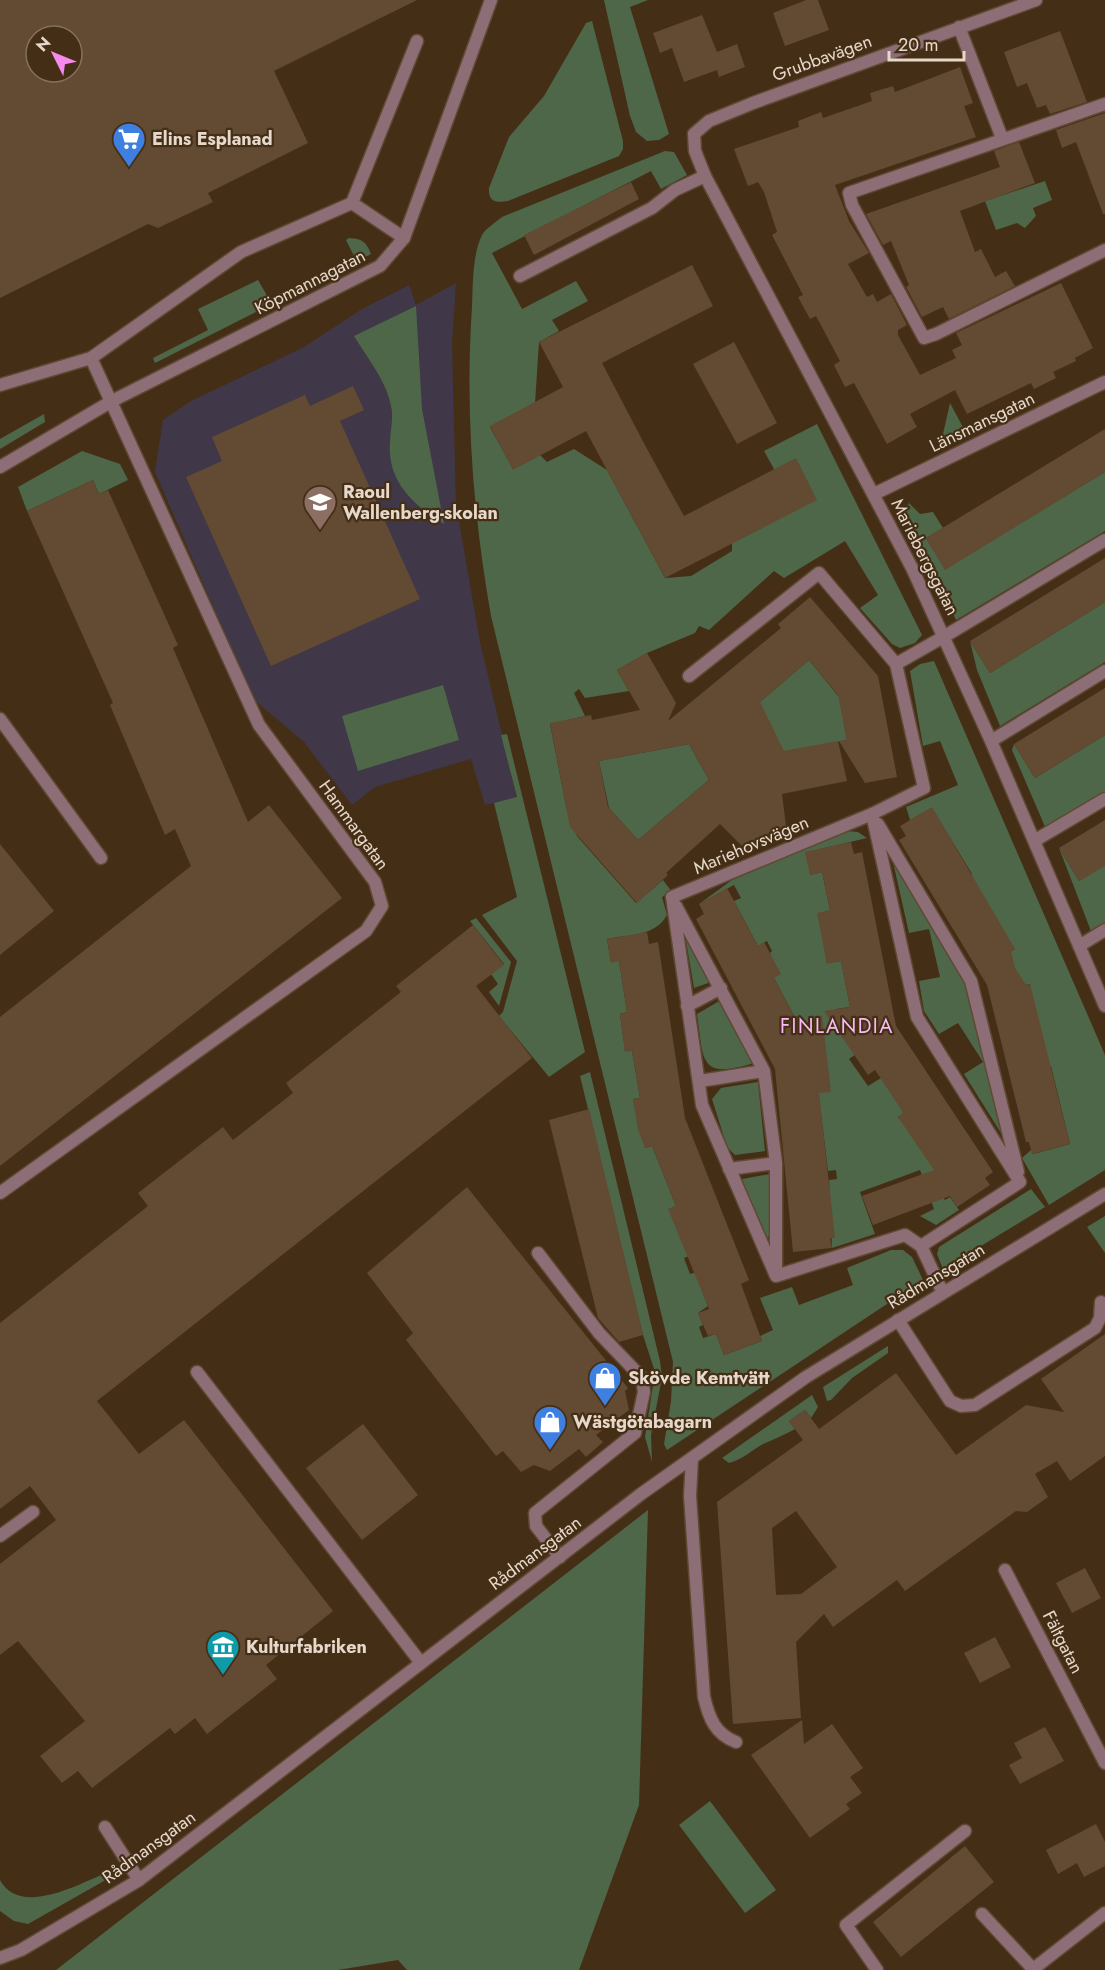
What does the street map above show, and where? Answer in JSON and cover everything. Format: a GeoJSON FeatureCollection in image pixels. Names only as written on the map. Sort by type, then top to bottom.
{"type":"FeatureCollection","features":[{"type":"Feature","properties":{"kind":"street","name":"Köpmannagatan"},"geometry":{"type":"LineString","coordinates":[[0,467],[112,401],[380,266],[404,238],[491,0]]}},
{"type":"Feature","properties":{"kind":"street","name":"Grubbavägen"},"geometry":{"type":"LineString","coordinates":[[694,134],[709,121],[718,117],[1036,0]]}},
{"type":"Feature","properties":{"kind":"street"},"geometry":{"type":"LineString","coordinates":[[959,27],[1002,138]]}},
{"type":"Feature","properties":{"kind":"street"},"geometry":{"type":"LineString","coordinates":[[0,385],[92,358],[241,252],[352,203],[417,40]]}},
{"type":"Feature","properties":{"kind":"street"},"geometry":{"type":"LineString","coordinates":[[1105,104],[849,193],[852,205],[924,338],[1105,250]]}},
{"type":"Feature","properties":{"kind":"street","name":"Mariebergsgatan"},"geometry":{"type":"LineString","coordinates":[[694,134],[695,151],[705,176],[874,494],[945,636],[1105,1006]]}},
{"type":"Feature","properties":{"kind":"street"},"geometry":{"type":"LineString","coordinates":[[519,276],[652,208],[675,190],[705,176]]}},
{"type":"Feature","properties":{"kind":"street"},"geometry":{"type":"LineString","coordinates":[[352,203],[404,238]]}},
{"type":"Feature","properties":{"kind":"street","name":"Hammargatan"},"geometry":{"type":"LineString","coordinates":[[0,1193],[366,932],[382,906],[375,882],[259,725],[92,358]]}},
{"type":"Feature","properties":{"kind":"street","name":"Länsmansgatan"},"geometry":{"type":"LineString","coordinates":[[874,494],[1105,382]]}},
{"type":"Feature","properties":{"kind":"street"},"geometry":{"type":"LineString","coordinates":[[689,676],[819,573],[896,664],[1105,540]]}},
{"type":"Feature","properties":{"kind":"street","name":"Mariehovsvägen"},"geometry":{"type":"LineString","coordinates":[[672,897],[872,814],[924,788],[896,664]]}},
{"type":"Feature","properties":{"kind":"street"},"geometry":{"type":"LineString","coordinates":[[991,741],[1105,671]]}},
{"type":"Feature","properties":{"kind":"street"},"geometry":{"type":"LineString","coordinates":[[1,723],[101,858]]}},
{"type":"Feature","properties":{"kind":"street"},"geometry":{"type":"LineString","coordinates":[[1034,841],[1105,799]]}},
{"type":"Feature","properties":{"kind":"street"},"geometry":{"type":"LineString","coordinates":[[872,814],[917,1017],[1020,1182]]}},
{"type":"Feature","properties":{"kind":"street"},"geometry":{"type":"LineString","coordinates":[[872,814],[972,981],[1020,1182]]}},
{"type":"Feature","properties":{"kind":"street"},"geometry":{"type":"LineString","coordinates":[[672,897],[764,1071],[776,1162],[776,1276]]}},
{"type":"Feature","properties":{"kind":"street"},"geometry":{"type":"LineString","coordinates":[[672,897],[702,1105],[776,1276]]}},
{"type":"Feature","properties":{"kind":"street"},"geometry":{"type":"LineString","coordinates":[[1079,946],[1105,930]]}},
{"type":"Feature","properties":{"kind":"street"},"geometry":{"type":"LineString","coordinates":[[687,1006],[721,988]]}},
{"type":"Feature","properties":{"kind":"street"},"geometry":{"type":"LineString","coordinates":[[700,1081],[764,1071]]}},
{"type":"Feature","properties":{"kind":"street"},"geometry":{"type":"LineString","coordinates":[[729,1169],[776,1162]]}},
{"type":"Feature","properties":{"kind":"street"},"geometry":{"type":"LineString","coordinates":[[921,1246],[1020,1182]]}},
{"type":"Feature","properties":{"kind":"street","name":"Rådmansgatan"},"geometry":{"type":"LineString","coordinates":[[0,1958],[21,1950],[140,1880],[560,1557],[692,1458],[806,1377],[1105,1194]]}},
{"type":"Feature","properties":{"kind":"street"},"geometry":{"type":"LineString","coordinates":[[776,1276],[905,1235],[921,1246],[943,1293]]}},
{"type":"Feature","properties":{"kind":"street"},"geometry":{"type":"LineString","coordinates":[[538,1253],[599,1333],[642,1378],[644,1392],[635,1433],[535,1513],[536,1526],[560,1557]]}},
{"type":"Feature","properties":{"kind":"street"},"geometry":{"type":"LineString","coordinates":[[898,1320],[950,1401],[961,1406],[975,1405],[1095,1328],[1100,1318],[1101,1302]]}},
{"type":"Feature","properties":{"kind":"street"},"geometry":{"type":"LineString","coordinates":[[197,1372],[421,1663]]}},
{"type":"Feature","properties":{"kind":"street"},"geometry":{"type":"LineString","coordinates":[[692,1458],[690,1496],[704,1697],[714,1728],[724,1738],[736,1742]]}},
{"type":"Feature","properties":{"kind":"street"},"geometry":{"type":"LineString","coordinates":[[0,1536],[33,1512]]}},
{"type":"Feature","properties":{"kind":"street","name":"Fältgatan"},"geometry":{"type":"LineString","coordinates":[[1005,1570],[1105,1763]]}},
{"type":"Feature","properties":{"kind":"street"},"geometry":{"type":"LineString","coordinates":[[105,1827],[140,1880]]}},
{"type":"Feature","properties":{"kind":"street"},"geometry":{"type":"LineString","coordinates":[[877,1970],[846,1924],[965,1831]]}},
{"type":"Feature","properties":{"kind":"street"},"geometry":{"type":"LineString","coordinates":[[982,1914],[1033,1970],[1105,1913]]}},
{"type":"Feature","properties":{"kind":"shaded area","name":"Raoul Wallenberg-skolan"},"geometry":{"type":"Polygon","coordinates":[[[456,283],[452,344],[456,504],[480,642],[517,798],[485,805],[471,759],[375,787],[352,805],[304,742],[253,699],[155,472],[163,420],[191,401],[304,347],[362,309],[409,285],[416,305],[456,283]]]}},
{"type":"Feature","properties":{"kind":"green space"},"geometry":{"type":"Polygon","coordinates":[[[604,0],[648,0],[630,7],[669,134],[659,140],[647,141],[636,132],[630,116],[604,0]]]}},
{"type":"Feature","properties":{"kind":"green space"},"geometry":{"type":"Polygon","coordinates":[[[592,21],[623,141],[623,149],[619,156],[508,201],[500,202],[491,199],[489,188],[509,137],[544,96],[586,23],[592,21]]]}},
{"type":"Feature","properties":{"kind":"green space"},"geometry":{"type":"Polygon","coordinates":[[[665,151],[674,152],[687,175],[661,189],[651,171],[492,253],[522,309],[576,281],[588,301],[552,320],[559,331],[539,342],[535,403],[490,427],[513,469],[540,455],[547,462],[574,449],[607,470],[665,578],[691,576],[732,551],[732,543],[774,469],[764,451],[817,424],[922,635],[915,643],[900,648],[892,644],[860,608],[878,595],[845,541],[784,578],[774,571],[709,630],[699,626],[695,633],[647,653],[617,670],[629,691],[585,698],[579,689],[574,693],[585,716],[550,724],[567,811],[577,836],[636,903],[663,880],[672,892],[662,897],[667,915],[656,927],[641,933],[607,939],[611,962],[619,961],[627,1012],[620,1014],[625,1051],[632,1051],[640,1098],[633,1099],[645,1148],[652,1146],[676,1206],[669,1209],[694,1254],[684,1258],[690,1274],[701,1271],[709,1292],[703,1294],[708,1306],[698,1313],[703,1325],[699,1327],[703,1338],[716,1334],[724,1355],[762,1341],[760,1336],[773,1330],[760,1298],[792,1287],[799,1305],[853,1285],[847,1268],[891,1250],[903,1250],[912,1257],[923,1280],[667,1450],[664,1444],[671,1401],[673,1362],[491,616],[475,501],[469,385],[474,271],[476,252],[483,233],[502,217],[665,151]]]}},
{"type":"Feature","properties":{"kind":"green space"},"geometry":{"type":"Polygon","coordinates":[[[1045,181],[1052,200],[1033,208],[1036,216],[1025,228],[1017,223],[996,230],[985,201],[1045,181]]]}},
{"type":"Feature","properties":{"kind":"green space"},"geometry":{"type":"Polygon","coordinates":[[[349,238],[363,241],[371,254],[155,363],[153,358],[208,330],[198,309],[258,280],[269,299],[354,256],[346,240],[349,238]]]}},
{"type":"Feature","properties":{"kind":"green space"},"geometry":{"type":"Polygon","coordinates":[[[416,306],[422,409],[444,524],[422,509],[398,481],[390,457],[392,415],[389,396],[376,370],[354,336],[416,306]]]}},
{"type":"Feature","properties":{"kind":"green space"},"geometry":{"type":"Polygon","coordinates":[[[950,403],[965,431],[941,443],[950,403]]]}},
{"type":"Feature","properties":{"kind":"green space"},"geometry":{"type":"Polygon","coordinates":[[[44,414],[45,422],[0,449],[0,439],[44,414]]]}},
{"type":"Feature","properties":{"kind":"green space"},"geometry":{"type":"Polygon","coordinates":[[[82,451],[120,464],[128,480],[99,494],[93,480],[27,511],[18,487],[82,451]]]}},
{"type":"Feature","properties":{"kind":"green space"},"geometry":{"type":"Polygon","coordinates":[[[1105,472],[1105,531],[956,620],[931,564],[904,514],[909,503],[920,514],[933,512],[943,528],[926,538],[945,569],[1105,472]]]}},
{"type":"Feature","properties":{"kind":"green space"},"geometry":{"type":"Polygon","coordinates":[[[1105,602],[1105,662],[1000,726],[977,670],[970,641],[990,673],[1105,602]]]}},
{"type":"Feature","properties":{"kind":"green space"},"geometry":{"type":"Polygon","coordinates":[[[809,660],[839,697],[847,740],[758,756],[739,720],[809,660]]]}},
{"type":"Feature","properties":{"kind":"green space"},"geometry":{"type":"Polygon","coordinates":[[[934,661],[1105,1055],[1105,1170],[1049,1205],[1022,1158],[1031,1150],[1033,1154],[1070,1144],[1051,1066],[1040,1068],[1030,984],[1019,986],[1006,954],[1015,949],[961,882],[972,874],[932,808],[910,820],[906,807],[958,785],[940,741],[923,746],[910,671],[920,664],[934,661]]]}},
{"type":"Feature","properties":{"kind":"green space"},"geometry":{"type":"Polygon","coordinates":[[[443,685],[459,740],[358,771],[342,716],[443,685]]]}},
{"type":"Feature","properties":{"kind":"green space"},"geometry":{"type":"Polygon","coordinates":[[[507,734],[585,1052],[549,1077],[499,1016],[503,1012],[517,961],[482,915],[517,897],[494,803],[517,797],[501,735],[507,734]]]}},
{"type":"Feature","properties":{"kind":"green space"},"geometry":{"type":"Polygon","coordinates":[[[1105,735],[1105,792],[1046,829],[1012,750],[1014,744],[1035,778],[1105,735]]]}},
{"type":"Feature","properties":{"kind":"green space"},"geometry":{"type":"Polygon","coordinates":[[[689,744],[709,780],[638,840],[609,808],[599,761],[689,744]]]}},
{"type":"Feature","properties":{"kind":"green space"},"geometry":{"type":"Polygon","coordinates":[[[847,831],[858,832],[867,838],[812,851],[810,875],[822,872],[830,910],[825,953],[827,963],[841,961],[850,1007],[836,1009],[856,1054],[849,1059],[868,1086],[881,1078],[904,1113],[898,1117],[950,1184],[939,1191],[945,1200],[950,1197],[959,1210],[936,1225],[920,1216],[934,1209],[920,1170],[860,1192],[875,1234],[832,1248],[829,1180],[837,1179],[836,1170],[828,1171],[810,1022],[800,1027],[774,978],[770,953],[772,951],[767,941],[758,946],[734,901],[741,898],[734,885],[699,904],[732,880],[847,831]]]}},
{"type":"Feature","properties":{"kind":"green space"},"geometry":{"type":"Polygon","coordinates":[[[1059,848],[1079,881],[1105,865],[1105,923],[1091,931],[1059,848]]]}},
{"type":"Feature","properties":{"kind":"green space"},"geometry":{"type":"Polygon","coordinates":[[[893,862],[969,986],[1006,1131],[1001,1133],[964,1074],[983,1062],[958,1023],[939,1034],[924,1011],[919,981],[940,977],[929,929],[909,933],[893,862]]]}},
{"type":"Feature","properties":{"kind":"green space"},"geometry":{"type":"Polygon","coordinates":[[[476,918],[511,962],[499,1006],[489,992],[498,984],[491,974],[504,964],[470,921],[476,918]]]}},
{"type":"Feature","properties":{"kind":"green space"},"geometry":{"type":"Polygon","coordinates":[[[685,935],[711,982],[694,988],[685,935]]]}},
{"type":"Feature","properties":{"kind":"green space"},"geometry":{"type":"Polygon","coordinates":[[[721,1000],[754,1063],[722,1069],[713,1067],[703,1055],[697,1014],[721,1000]]]}},
{"type":"Feature","properties":{"kind":"green space"},"geometry":{"type":"Polygon","coordinates":[[[590,1072],[660,1361],[662,1377],[651,1435],[652,1462],[645,1437],[655,1372],[643,1335],[580,1076],[590,1072]]]}},
{"type":"Feature","properties":{"kind":"green space"},"geometry":{"type":"Polygon","coordinates":[[[758,1082],[765,1151],[735,1155],[727,1147],[712,1099],[721,1088],[758,1082]]]}},
{"type":"Feature","properties":{"kind":"green space"},"geometry":{"type":"Polygon","coordinates":[[[770,1174],[774,1233],[767,1238],[760,1228],[742,1179],[770,1174]]]}},
{"type":"Feature","properties":{"kind":"green space"},"geometry":{"type":"Polygon","coordinates":[[[1031,1189],[1045,1207],[943,1269],[937,1254],[939,1247],[1031,1189]]]}},
{"type":"Feature","properties":{"kind":"green space"},"geometry":{"type":"Polygon","coordinates":[[[1105,1216],[1105,1253],[1087,1227],[1105,1216]]]}},
{"type":"Feature","properties":{"kind":"green space"},"geometry":{"type":"Polygon","coordinates":[[[888,1346],[888,1353],[852,1378],[831,1400],[827,1401],[823,1387],[888,1346]]]}},
{"type":"Feature","properties":{"kind":"green space"},"geometry":{"type":"Polygon","coordinates":[[[812,1395],[818,1407],[811,1418],[805,1410],[789,1421],[795,1429],[763,1444],[734,1462],[729,1463],[722,1458],[812,1395]]]}},
{"type":"Feature","properties":{"kind":"green space"},"geometry":{"type":"Polygon","coordinates":[[[648,1510],[639,1805],[579,1970],[407,1970],[398,1960],[338,1970],[56,1970],[648,1510]]]}},
{"type":"Feature","properties":{"kind":"green space"},"geometry":{"type":"Polygon","coordinates":[[[710,1801],[776,1890],[745,1913],[679,1825],[710,1801]]]}},
{"type":"Feature","properties":{"kind":"green space"},"geometry":{"type":"Polygon","coordinates":[[[115,1871],[111,1877],[28,1924],[14,1921],[0,1911],[0,1880],[10,1891],[22,1896],[37,1897],[54,1894],[115,1871]]]}},
{"type":"Feature","properties":{"kind":"building","name":"Elins Esplanad"},"geometry":{"type":"Polygon","coordinates":[[[0,0],[417,0],[274,71],[308,143],[208,193],[213,202],[158,228],[148,224],[0,298],[0,0]]]}},
{"type":"Feature","properties":{"kind":"building"},"geometry":{"type":"Polygon","coordinates":[[[806,0],[818,0],[829,30],[785,46],[773,13],[806,0]]]}},
{"type":"Feature","properties":{"kind":"building"},"geometry":{"type":"Polygon","coordinates":[[[702,15],[717,52],[737,44],[745,67],[719,77],[717,70],[684,82],[672,48],[660,53],[653,33],[702,15]]]}},
{"type":"Feature","properties":{"kind":"building"},"geometry":{"type":"Polygon","coordinates":[[[1060,31],[1087,102],[1050,114],[1046,105],[1037,108],[1027,83],[1017,87],[1004,52],[1060,31]]]}},
{"type":"Feature","properties":{"kind":"building"},"geometry":{"type":"Polygon","coordinates":[[[960,67],[973,103],[964,106],[976,137],[835,185],[849,221],[869,253],[848,264],[867,297],[873,294],[877,302],[891,294],[907,325],[898,330],[898,335],[920,375],[956,358],[952,350],[962,345],[956,333],[1061,283],[1093,348],[1075,358],[1076,361],[1053,372],[1056,378],[1034,389],[1031,383],[967,414],[955,390],[910,414],[917,427],[887,444],[854,383],[845,387],[834,365],[840,361],[816,316],[810,319],[798,297],[803,295],[772,235],[777,232],[764,192],[758,182],[748,186],[734,149],[799,127],[798,121],[821,112],[823,118],[872,101],[870,93],[893,86],[895,92],[960,67]]]}},
{"type":"Feature","properties":{"kind":"building"},"geometry":{"type":"Polygon","coordinates":[[[1105,113],[1105,214],[1103,214],[1076,142],[1062,148],[1056,130],[1105,113]]]}},
{"type":"Feature","properties":{"kind":"building"},"geometry":{"type":"Polygon","coordinates":[[[1019,142],[1035,183],[960,211],[975,252],[981,249],[995,277],[1006,271],[1015,286],[949,319],[943,307],[922,317],[906,287],[909,285],[891,241],[883,245],[866,214],[1000,167],[994,151],[1019,142]]]}},
{"type":"Feature","properties":{"kind":"building"},"geometry":{"type":"Polygon","coordinates":[[[631,182],[639,199],[534,255],[524,235],[631,182]]]}},
{"type":"Feature","properties":{"kind":"building"},"geometry":{"type":"Polygon","coordinates":[[[692,265],[713,306],[602,363],[647,449],[684,516],[796,458],[817,500],[665,578],[586,431],[513,470],[490,426],[563,387],[539,342],[692,265]]]}},
{"type":"Feature","properties":{"kind":"building"},"geometry":{"type":"Polygon","coordinates":[[[734,342],[777,423],[737,444],[693,364],[734,342]]]}},
{"type":"Feature","properties":{"kind":"building"},"geometry":{"type":"Polygon","coordinates":[[[353,386],[364,410],[340,421],[420,599],[271,666],[186,477],[222,461],[212,437],[305,395],[310,406],[353,386]]]}},
{"type":"Feature","properties":{"kind":"building"},"geometry":{"type":"Polygon","coordinates":[[[1105,429],[1105,472],[945,570],[926,538],[1105,429]]]}},
{"type":"Feature","properties":{"kind":"building"},"geometry":{"type":"Polygon","coordinates":[[[93,480],[99,494],[108,490],[178,645],[173,648],[248,822],[269,805],[342,898],[0,1166],[0,1017],[191,866],[175,829],[165,835],[110,705],[113,703],[27,511],[93,480]]]}},
{"type":"Feature","properties":{"kind":"building"},"geometry":{"type":"Polygon","coordinates":[[[1105,558],[1105,602],[990,673],[970,641],[1105,558]]]}},
{"type":"Feature","properties":{"kind":"building"},"geometry":{"type":"Polygon","coordinates":[[[810,597],[878,676],[897,777],[865,783],[839,741],[847,740],[838,695],[809,660],[760,702],[784,751],[838,741],[847,781],[782,794],[787,834],[748,852],[720,824],[637,903],[570,827],[550,723],[591,715],[592,720],[640,710],[617,670],[647,653],[676,703],[668,721],[781,628],[778,624],[810,597]],[[689,744],[599,761],[608,807],[638,840],[709,780],[689,744]]]}},
{"type":"Feature","properties":{"kind":"building"},"geometry":{"type":"Polygon","coordinates":[[[1105,688],[1105,735],[1035,778],[1014,744],[1105,688]]]}},
{"type":"Feature","properties":{"kind":"building"},"geometry":{"type":"Polygon","coordinates":[[[932,807],[1015,949],[1011,951],[1015,968],[1026,985],[1030,984],[1070,1144],[1032,1154],[1029,1142],[1026,1142],[987,985],[899,840],[906,836],[900,826],[932,807]]]}},
{"type":"Feature","properties":{"kind":"building"},"geometry":{"type":"Polygon","coordinates":[[[1105,820],[1105,866],[1079,881],[1059,848],[1105,820]]]}},
{"type":"Feature","properties":{"kind":"building"},"geometry":{"type":"Polygon","coordinates":[[[851,842],[854,854],[862,852],[896,1026],[993,1172],[985,1178],[990,1185],[957,1207],[950,1196],[873,1225],[862,1196],[934,1170],[898,1117],[904,1113],[875,1070],[868,1075],[824,1011],[850,1007],[841,961],[827,964],[817,913],[830,910],[822,872],[810,875],[805,852],[851,842]]]}},
{"type":"Feature","properties":{"kind":"building"},"geometry":{"type":"Polygon","coordinates":[[[0,844],[54,911],[0,955],[0,844]]]}},
{"type":"Feature","properties":{"kind":"building"},"geometry":{"type":"Polygon","coordinates":[[[727,888],[758,946],[764,942],[781,974],[774,978],[800,1027],[822,1015],[831,1092],[819,1093],[835,1238],[830,1238],[832,1248],[793,1252],[775,1069],[696,919],[704,914],[699,904],[727,888]]]}},
{"type":"Feature","properties":{"kind":"building"},"geometry":{"type":"Polygon","coordinates":[[[473,925],[504,965],[476,986],[532,1058],[97,1401],[139,1454],[184,1420],[333,1611],[266,1665],[277,1679],[207,1734],[195,1718],[175,1734],[170,1728],[92,1788],[78,1771],[62,1783],[40,1756],[85,1721],[18,1641],[0,1655],[0,1564],[56,1520],[30,1486],[0,1509],[0,1323],[148,1206],[138,1193],[223,1127],[233,1140],[293,1093],[286,1083],[401,992],[396,986],[473,925]]]}},
{"type":"Feature","properties":{"kind":"building"},"geometry":{"type":"Polygon","coordinates":[[[647,932],[649,944],[658,942],[685,1118],[749,1280],[741,1284],[762,1341],[724,1355],[716,1334],[708,1336],[698,1313],[709,1309],[668,1209],[676,1206],[652,1146],[645,1148],[638,1130],[633,1099],[640,1098],[632,1051],[625,1052],[620,1014],[627,1012],[619,961],[611,963],[607,939],[647,932]]]}},
{"type":"Feature","properties":{"kind":"building"},"geometry":{"type":"Polygon","coordinates":[[[589,1109],[643,1335],[619,1342],[598,1318],[549,1120],[589,1109]]]}},
{"type":"Feature","properties":{"kind":"building"},"geometry":{"type":"Polygon","coordinates":[[[467,1187],[628,1388],[625,1391],[629,1410],[596,1435],[603,1442],[586,1457],[579,1449],[550,1471],[534,1465],[521,1472],[503,1451],[496,1456],[406,1340],[413,1333],[367,1273],[467,1187]]]}},
{"type":"Feature","properties":{"kind":"building"},"geometry":{"type":"Polygon","coordinates":[[[1105,1334],[1105,1456],[1070,1481],[1057,1461],[1035,1474],[1048,1497],[1027,1512],[1016,1511],[905,1591],[897,1580],[833,1627],[824,1614],[796,1642],[801,1718],[733,1724],[717,1502],[803,1440],[789,1421],[805,1410],[819,1429],[896,1373],[956,1455],[1026,1405],[1064,1412],[1041,1379],[1105,1334]],[[796,1511],[772,1528],[776,1595],[801,1594],[837,1567],[796,1511]]]}},
{"type":"Feature","properties":{"kind":"building"},"geometry":{"type":"Polygon","coordinates":[[[363,1424],[418,1495],[362,1540],[306,1468],[363,1424]]]}},
{"type":"Feature","properties":{"kind":"building"},"geometry":{"type":"Polygon","coordinates":[[[1085,1568],[1101,1598],[1072,1613],[1056,1583],[1085,1568]]]}},
{"type":"Feature","properties":{"kind":"building"},"geometry":{"type":"Polygon","coordinates":[[[995,1637],[1011,1667],[980,1683],[964,1653],[995,1637]]]}},
{"type":"Feature","properties":{"kind":"building"},"geometry":{"type":"Polygon","coordinates":[[[802,1720],[804,1744],[832,1724],[863,1768],[850,1777],[862,1793],[846,1804],[850,1809],[810,1838],[751,1755],[802,1720]]]}},
{"type":"Feature","properties":{"kind":"building"},"geometry":{"type":"Polygon","coordinates":[[[1045,1727],[1064,1761],[1020,1784],[1009,1765],[1022,1758],[1014,1743],[1045,1727]]]}},
{"type":"Feature","properties":{"kind":"building"},"geometry":{"type":"Polygon","coordinates":[[[1096,1824],[1105,1842],[1105,1866],[1084,1877],[1077,1863],[1058,1874],[1046,1850],[1096,1824]]]}},
{"type":"Feature","properties":{"kind":"building"},"geometry":{"type":"Polygon","coordinates":[[[965,1846],[994,1882],[901,1957],[873,1922],[965,1846]]]}},
{"type":"Feature","properties":{"kind":"place","name":"Elins Esplanad"},"geometry":{"type":"Point","coordinates":[129,168]}},
{"type":"Feature","properties":{"kind":"place","name":"Raoul Wallenberg-skolan"},"geometry":{"type":"Point","coordinates":[320,531]}},
{"type":"Feature","properties":{"kind":"place","name":"Skövde Kemtvätt"},"geometry":{"type":"Point","coordinates":[605,1407]}},
{"type":"Feature","properties":{"kind":"place","name":"Wästgötabagarn"},"geometry":{"type":"Point","coordinates":[550,1451]}},
{"type":"Feature","properties":{"kind":"place","name":"Kulturfabriken"},"geometry":{"type":"Point","coordinates":[223,1676]}},
{"type":"Feature","properties":{"kind":"district","name":"FINLANDIA"},"geometry":{"type":"Point","coordinates":[837,1026]}}]}
